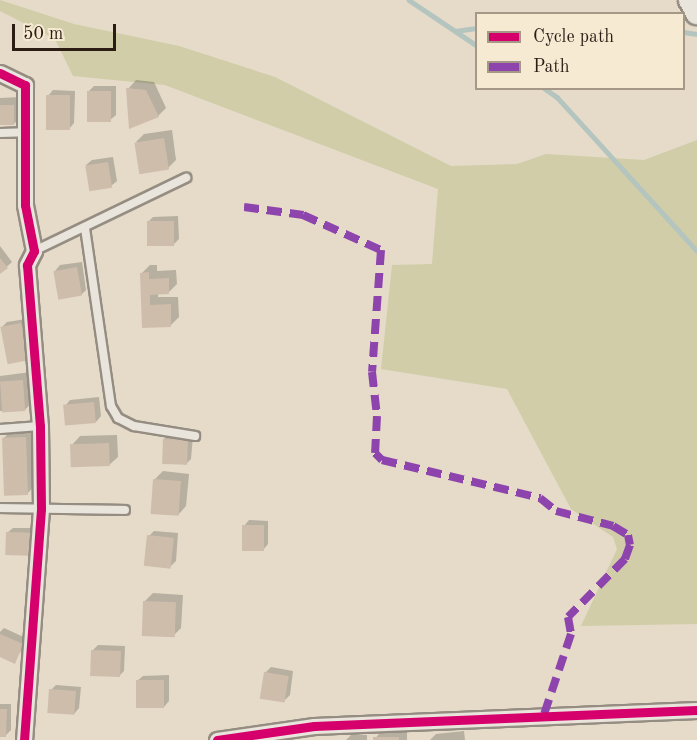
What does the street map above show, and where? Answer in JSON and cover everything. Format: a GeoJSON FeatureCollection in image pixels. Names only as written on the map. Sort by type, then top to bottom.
{"type":"FeatureCollection","features":[{"type":"Feature","properties":{"kind":"main road"},"geometry":{"type":"LineString","coordinates":[[690,0],[697,13]]}},
{"type":"Feature","properties":{"kind":"street"},"geometry":{"type":"LineString","coordinates":[[0,73],[26,85],[25,205],[34,251],[27,265],[40,426],[41,509],[24,740]]}},
{"type":"Feature","properties":{"kind":"street"},"geometry":{"type":"LineString","coordinates":[[217,740],[314,726],[697,710]]}},
{"type":"Feature","properties":{"kind":"lane"},"geometry":{"type":"LineString","coordinates":[[0,133],[25,132]]}},
{"type":"Feature","properties":{"kind":"lane"},"geometry":{"type":"LineString","coordinates":[[34,251],[186,178]]}},
{"type":"Feature","properties":{"kind":"lane"},"geometry":{"type":"LineString","coordinates":[[85,228],[111,406],[118,418],[134,426],[195,436]]}},
{"type":"Feature","properties":{"kind":"lane"},"geometry":{"type":"LineString","coordinates":[[0,429],[40,426]]}},
{"type":"Feature","properties":{"kind":"lane"},"geometry":{"type":"LineString","coordinates":[[0,508],[125,510]]}},
{"type":"Feature","properties":{"kind":"shaded area"},"geometry":{"type":"Polygon","coordinates":[[[0,0],[74,24],[179,46],[275,77],[451,166],[517,164],[546,154],[644,160],[697,140],[697,624],[581,626],[617,549],[613,537],[571,509],[507,389],[381,369],[392,265],[432,264],[438,189],[165,85],[73,76],[55,39],[0,11],[0,0]]]}},
{"type":"Feature","properties":{"kind":"building"},"geometry":{"type":"Polygon","coordinates":[[[126,88],[146,90],[159,117],[129,129],[126,88]]]}},
{"type":"Feature","properties":{"kind":"building"},"geometry":{"type":"Polygon","coordinates":[[[87,91],[111,91],[111,122],[87,122],[87,91]]]}},
{"type":"Feature","properties":{"kind":"building"},"geometry":{"type":"Polygon","coordinates":[[[46,95],[70,95],[70,130],[46,130],[46,95]]]}},
{"type":"Feature","properties":{"kind":"building"},"geometry":{"type":"Polygon","coordinates":[[[0,105],[14,105],[14,125],[0,125],[0,105]]]}},
{"type":"Feature","properties":{"kind":"building"},"geometry":{"type":"Polygon","coordinates":[[[164,138],[169,170],[139,174],[134,143],[164,138]]]}},
{"type":"Feature","properties":{"kind":"building"},"geometry":{"type":"Polygon","coordinates":[[[108,162],[112,188],[89,191],[85,166],[108,162]]]}},
{"type":"Feature","properties":{"kind":"building"},"geometry":{"type":"Polygon","coordinates":[[[147,221],[174,221],[174,246],[147,246],[147,221]]]}},
{"type":"Feature","properties":{"kind":"building"},"geometry":{"type":"Polygon","coordinates":[[[0,258],[8,268],[0,274],[0,258]]]}},
{"type":"Feature","properties":{"kind":"building"},"geometry":{"type":"Polygon","coordinates":[[[77,267],[82,296],[58,300],[53,271],[77,267]]]}},
{"type":"Feature","properties":{"kind":"building"},"geometry":{"type":"Polygon","coordinates":[[[149,272],[149,279],[169,278],[169,294],[150,295],[150,305],[171,304],[171,327],[142,328],[140,273],[149,272]]]}},
{"type":"Feature","properties":{"kind":"building"},"geometry":{"type":"Polygon","coordinates":[[[21,323],[28,360],[8,364],[0,327],[21,323]]]}},
{"type":"Feature","properties":{"kind":"building"},"geometry":{"type":"Polygon","coordinates":[[[23,380],[25,411],[2,413],[0,382],[23,380]]]}},
{"type":"Feature","properties":{"kind":"building"},"geometry":{"type":"Polygon","coordinates":[[[94,402],[96,423],[65,426],[63,405],[94,402]]]}},
{"type":"Feature","properties":{"kind":"building"},"geometry":{"type":"Polygon","coordinates":[[[26,437],[28,495],[4,496],[2,438],[26,437]]]}},
{"type":"Feature","properties":{"kind":"building"},"geometry":{"type":"Polygon","coordinates":[[[163,439],[188,440],[187,465],[162,464],[163,439]]]}},
{"type":"Feature","properties":{"kind":"building"},"geometry":{"type":"Polygon","coordinates":[[[109,443],[110,466],[71,467],[70,444],[109,443]]]}},
{"type":"Feature","properties":{"kind":"building"},"geometry":{"type":"Polygon","coordinates":[[[153,479],[181,481],[178,516],[151,514],[153,479]]]}},
{"type":"Feature","properties":{"kind":"building"},"geometry":{"type":"Polygon","coordinates":[[[242,525],[264,525],[264,551],[242,551],[242,525]]]}},
{"type":"Feature","properties":{"kind":"building"},"geometry":{"type":"Polygon","coordinates":[[[6,532],[30,533],[29,556],[5,555],[6,532]]]}},
{"type":"Feature","properties":{"kind":"building"},"geometry":{"type":"Polygon","coordinates":[[[147,535],[174,538],[171,569],[144,566],[147,535]]]}},
{"type":"Feature","properties":{"kind":"building"},"geometry":{"type":"Polygon","coordinates":[[[143,601],[176,602],[175,637],[142,636],[143,601]]]}},
{"type":"Feature","properties":{"kind":"building"},"geometry":{"type":"Polygon","coordinates":[[[0,634],[23,644],[15,664],[0,657],[0,634]]]}},
{"type":"Feature","properties":{"kind":"building"},"geometry":{"type":"Polygon","coordinates":[[[91,650],[121,651],[120,677],[90,676],[91,650]]]}},
{"type":"Feature","properties":{"kind":"building"},"geometry":{"type":"Polygon","coordinates":[[[264,672],[289,676],[284,703],[260,699],[264,672]]]}},
{"type":"Feature","properties":{"kind":"building"},"geometry":{"type":"Polygon","coordinates":[[[136,680],[164,680],[164,708],[136,708],[136,680]]]}},
{"type":"Feature","properties":{"kind":"building"},"geometry":{"type":"Polygon","coordinates":[[[49,689],[76,691],[74,715],[47,713],[49,689]]]}},
{"type":"Feature","properties":{"kind":"building"},"geometry":{"type":"Polygon","coordinates":[[[0,709],[7,709],[6,737],[0,737],[0,709]]]}},
{"type":"Feature","properties":{"kind":"building"},"geometry":{"type":"Polygon","coordinates":[[[373,737],[399,737],[399,740],[373,740],[373,737]]]}},
{"type":"Feature","properties":{"kind":"waterway"},"geometry":{"type":"LineString","coordinates":[[409,0],[475,44]]}},
{"type":"Feature","properties":{"kind":"waterway"},"geometry":{"type":"LineString","coordinates":[[455,31],[475,28]]}},
{"type":"Feature","properties":{"kind":"waterway"},"geometry":{"type":"LineString","coordinates":[[685,32],[697,34]]}},
{"type":"Feature","properties":{"kind":"waterway"},"geometry":{"type":"LineString","coordinates":[[547,90],[557,97],[697,251]]}},
{"type":"Feature","properties":{"kind":"marked path"},"geometry":{"type":"LineString","coordinates":[[244,207],[303,215],[381,250],[372,372],[377,416],[375,453],[382,460],[540,498],[556,511],[613,526],[628,535],[630,545],[625,559],[568,617],[571,634],[543,717]]}},
{"type":"Feature","properties":{"kind":"cycle path"},"geometry":{"type":"LineString","coordinates":[[0,73],[25,85],[25,205],[34,251],[27,265],[40,426],[41,509],[24,740]]}},
{"type":"Feature","properties":{"kind":"cycle path"},"geometry":{"type":"LineString","coordinates":[[217,740],[314,726],[697,710]]}}]}
